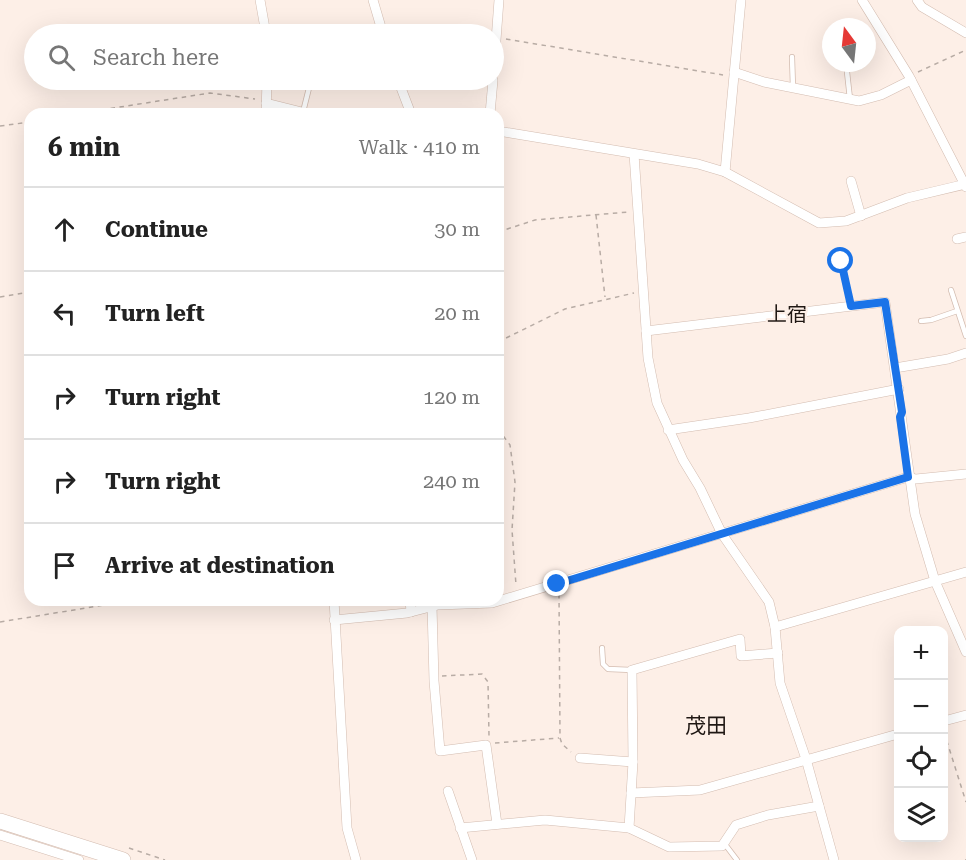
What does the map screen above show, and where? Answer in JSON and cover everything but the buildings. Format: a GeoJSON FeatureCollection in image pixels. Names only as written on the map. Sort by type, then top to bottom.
{"type":"FeatureCollection","features":[{"type":"Feature","properties":{"kind":"main road"},"geometry":{"type":"LineString","coordinates":[[0,821],[123,860]]}},
{"type":"Feature","properties":{"kind":"street"},"geometry":{"type":"LineString","coordinates":[[260,0],[264,24]]}},
{"type":"Feature","properties":{"kind":"street"},"geometry":{"type":"LineString","coordinates":[[372,0],[379,24]]}},
{"type":"Feature","properties":{"kind":"street"},"geometry":{"type":"LineString","coordinates":[[497,24],[499,0]]}},
{"type":"Feature","properties":{"kind":"street"},"geometry":{"type":"LineString","coordinates":[[725,172],[741,0]]}},
{"type":"Feature","properties":{"kind":"street"},"geometry":{"type":"LineString","coordinates":[[504,132],[698,164],[725,172],[819,223],[846,221],[907,198],[965,185],[910,78],[862,0]]}},
{"type":"Feature","properties":{"kind":"street"},"geometry":{"type":"LineString","coordinates":[[916,0],[922,7],[966,33]]}},
{"type":"Feature","properties":{"kind":"street"},"geometry":{"type":"LineString","coordinates":[[733,75],[859,101],[881,95],[910,78]]}},
{"type":"Feature","properties":{"kind":"street"},"geometry":{"type":"LineString","coordinates":[[266,108],[267,90]]}},
{"type":"Feature","properties":{"kind":"street"},"geometry":{"type":"LineString","coordinates":[[402,90],[409,108]]}},
{"type":"Feature","properties":{"kind":"street"},"geometry":{"type":"LineString","coordinates":[[490,108],[491,90]]}},
{"type":"Feature","properties":{"kind":"street"},"geometry":{"type":"LineString","coordinates":[[266,103],[286,108]]}},
{"type":"Feature","properties":{"kind":"street"},"geometry":{"type":"LineString","coordinates":[[634,154],[648,358],[657,403],[668,430],[722,534],[769,602],[776,627],[780,683],[806,759],[834,860]]}},
{"type":"Feature","properties":{"kind":"street"},"geometry":{"type":"LineString","coordinates":[[851,181],[861,216]]}},
{"type":"Feature","properties":{"kind":"street"},"geometry":{"type":"LineString","coordinates":[[646,331],[885,302],[915,514],[935,581],[966,652]]}},
{"type":"Feature","properties":{"kind":"street"},"geometry":{"type":"LineString","coordinates":[[895,368],[948,359],[966,353]]}},
{"type":"Feature","properties":{"kind":"street"},"geometry":{"type":"LineString","coordinates":[[668,430],[749,418],[898,390]]}},
{"type":"Feature","properties":{"kind":"street"},"geometry":{"type":"LineString","coordinates":[[504,600],[908,477],[916,479],[966,474]]}},
{"type":"Feature","properties":{"kind":"street"},"geometry":{"type":"LineString","coordinates":[[776,627],[966,572]]}},
{"type":"Feature","properties":{"kind":"street"},"geometry":{"type":"LineString","coordinates":[[334,606],[347,828],[356,860]]}},
{"type":"Feature","properties":{"kind":"street"},"geometry":{"type":"LineString","coordinates":[[410,606],[411,612]]}},
{"type":"Feature","properties":{"kind":"street"},"geometry":{"type":"LineString","coordinates":[[334,620],[411,612],[432,606],[434,677],[440,751],[486,745],[497,824]]}},
{"type":"Feature","properties":{"kind":"street"},"geometry":{"type":"LineString","coordinates":[[629,828],[633,762],[632,670],[740,639],[741,656],[778,652]]}},
{"type":"Feature","properties":{"kind":"street"},"geometry":{"type":"LineString","coordinates":[[948,720],[966,715]]}},
{"type":"Feature","properties":{"kind":"street"},"geometry":{"type":"LineString","coordinates":[[631,793],[700,790],[894,735]]}},
{"type":"Feature","properties":{"kind":"street"},"geometry":{"type":"LineString","coordinates":[[580,758],[633,762]]}},
{"type":"Feature","properties":{"kind":"street"},"geometry":{"type":"LineString","coordinates":[[448,791],[472,860]]}},
{"type":"Feature","properties":{"kind":"street"},"geometry":{"type":"LineString","coordinates":[[460,828],[545,820],[629,828],[669,847],[722,846],[736,825],[768,815],[819,806]]}},
{"type":"Feature","properties":{"kind":"street"},"geometry":{"type":"LineString","coordinates":[[0,835],[79,860]]}},
{"type":"Feature","properties":{"kind":"lane"},"geometry":{"type":"LineString","coordinates":[[792,57],[793,88]]}},
{"type":"Feature","properties":{"kind":"lane"},"geometry":{"type":"LineString","coordinates":[[847,72],[850,100]]}},
{"type":"Feature","properties":{"kind":"lane"},"geometry":{"type":"LineString","coordinates":[[307,108],[309,90]]}},
{"type":"Feature","properties":{"kind":"lane"},"geometry":{"type":"LineString","coordinates":[[841,261],[851,306]]}},
{"type":"Feature","properties":{"kind":"lane"},"geometry":{"type":"LineString","coordinates":[[951,290],[966,336]]}},
{"type":"Feature","properties":{"kind":"lane"},"geometry":{"type":"LineString","coordinates":[[921,321],[931,320],[957,310]]}},
{"type":"Feature","properties":{"kind":"lane"},"geometry":{"type":"LineString","coordinates":[[602,648],[603,664],[608,669],[632,670]]}},
{"type":"Feature","properties":{"kind":"lane"},"geometry":{"type":"LineString","coordinates":[[724,843],[737,860]]}},
{"type":"Feature","properties":{"kind":"path"},"geometry":{"type":"LineString","coordinates":[[504,39],[733,75]]}},
{"type":"Feature","properties":{"kind":"path"},"geometry":{"type":"LineString","coordinates":[[910,78],[966,50]]}},
{"type":"Feature","properties":{"kind":"path"},"geometry":{"type":"LineString","coordinates":[[114,108],[210,93],[252,98],[266,103]]}},
{"type":"Feature","properties":{"kind":"path"},"geometry":{"type":"LineString","coordinates":[[0,126],[24,123]]}},
{"type":"Feature","properties":{"kind":"path"},"geometry":{"type":"LineString","coordinates":[[504,230],[535,220],[638,211]]}},
{"type":"Feature","properties":{"kind":"path"},"geometry":{"type":"LineString","coordinates":[[596,214],[605,299]]}},
{"type":"Feature","properties":{"kind":"path"},"geometry":{"type":"LineString","coordinates":[[504,339],[566,309],[643,291]]}},
{"type":"Feature","properties":{"kind":"path"},"geometry":{"type":"LineString","coordinates":[[0,297],[24,293]]}},
{"type":"Feature","properties":{"kind":"path"},"geometry":{"type":"LineString","coordinates":[[504,438],[510,446],[515,482],[512,530],[517,596]]}},
{"type":"Feature","properties":{"kind":"path"},"geometry":{"type":"LineString","coordinates":[[557,584],[560,738],[562,744],[580,758]]}},
{"type":"Feature","properties":{"kind":"path"},"geometry":{"type":"LineString","coordinates":[[0,622],[98,606]]}},
{"type":"Feature","properties":{"kind":"path"},"geometry":{"type":"LineString","coordinates":[[434,677],[482,674],[488,682],[489,743],[560,738]]}},
{"type":"Feature","properties":{"kind":"path"},"geometry":{"type":"LineString","coordinates":[[945,734],[966,802]]}},
{"type":"Feature","properties":{"kind":"district","name":"上宿"},"geometry":{"type":"Point","coordinates":[787,314]}},
{"type":"Feature","properties":{"kind":"district","name":"茂田"},"geometry":{"type":"Point","coordinates":[706,726]}},
{"type":"Feature","properties":{"kind":"route"},"geometry":{"type":"LineString","coordinates":[[557,584],[908,477],[900,417],[902,412],[885,302],[851,306],[841,261]]}}]}
